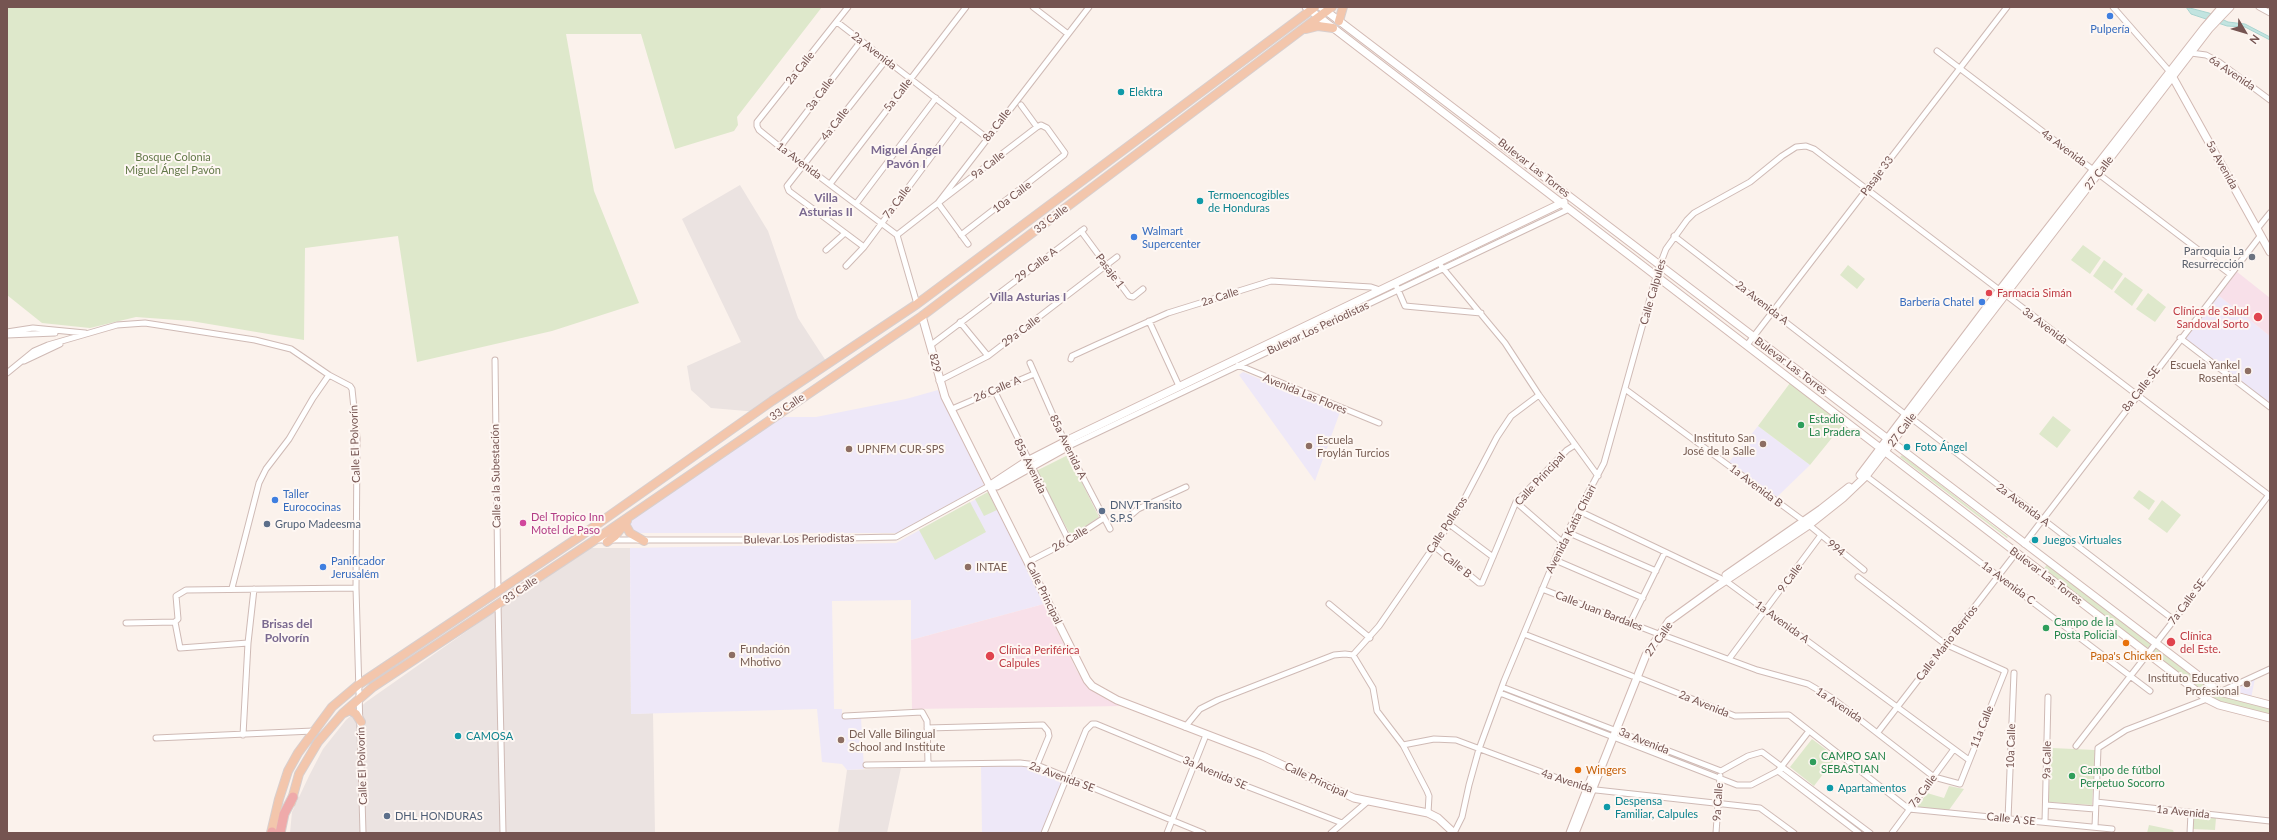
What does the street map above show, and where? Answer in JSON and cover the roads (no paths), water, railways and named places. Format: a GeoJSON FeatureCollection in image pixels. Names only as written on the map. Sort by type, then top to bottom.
{"type":"FeatureCollection","features":[{"type":"Feature","properties":{"kind":"highway"},"geometry":{"type":"LineString","coordinates":[[274,833],[293,798]]}},
{"type":"Feature","properties":{"kind":"main road"},"geometry":{"type":"LineString","coordinates":[[1340,21],[1343,7]]}},
{"type":"Feature","properties":{"kind":"main road","name":"33 Calle"},"geometry":{"type":"LineString","coordinates":[[274,833],[288,771],[313,731],[332,708],[358,684],[552,556],[917,304],[1310,8]]}},
{"type":"Feature","properties":{"kind":"main road","name":"33 Calle"},"geometry":{"type":"LineString","coordinates":[[285,833],[299,774],[318,742],[343,713],[360,698],[388,677],[428,653],[922,316],[1319,17],[1326,8]]}},
{"type":"Feature","properties":{"kind":"main road"},"geometry":{"type":"LineString","coordinates":[[1296,34],[1318,26],[1333,28]]}},
{"type":"Feature","properties":{"kind":"main road"},"geometry":{"type":"LineString","coordinates":[[552,556],[583,540],[591,538],[595,540],[594,536],[596,530],[626,507],[630,501]]}},
{"type":"Feature","properties":{"kind":"main road"},"geometry":{"type":"LineString","coordinates":[[607,542],[625,524],[629,515]]}},
{"type":"Feature","properties":{"kind":"main road"},"geometry":{"type":"LineString","coordinates":[[625,524],[630,533],[644,541]]}},
{"type":"Feature","properties":{"kind":"main road"},"geometry":{"type":"LineString","coordinates":[[388,677],[395,665],[413,653],[432,635]]}},
{"type":"Feature","properties":{"kind":"main road"},"geometry":{"type":"LineString","coordinates":[[343,713],[350,710],[356,714],[361,722]]}},
{"type":"Feature","properties":{"kind":"street","name":"2a Calle"},"geometry":{"type":"LineString","coordinates":[[759,130],[757,122],[848,7]]}},
{"type":"Feature","properties":{"kind":"street","name":"5a Calle"},"geometry":{"type":"LineString","coordinates":[[830,184],[966,7]]}},
{"type":"Feature","properties":{"kind":"street"},"geometry":{"type":"LineString","coordinates":[[1034,7],[1068,34]]}},
{"type":"Feature","properties":{"kind":"street","name":"8a Calle"},"geometry":{"type":"LineString","coordinates":[[897,235],[938,203],[1089,7]]}},
{"type":"Feature","properties":{"kind":"street","name":"Pasaje 33"},"geometry":{"type":"LineString","coordinates":[[1747,345],[1958,68],[2007,7]]}},
{"type":"Feature","properties":{"kind":"street","name":"5a Avenida"},"geometry":{"type":"LineString","coordinates":[[2113,7],[2172,74],[2270,252]]}},
{"type":"Feature","properties":{"kind":"street"},"geometry":{"type":"LineString","coordinates":[[2259,7],[2270,13]]}},
{"type":"Feature","properties":{"kind":"street","name":"Bulevar Las Torres"},"geometry":{"type":"LineString","coordinates":[[1310,8],[1333,28],[1560,203],[1620,247],[2207,699],[2219,706],[2270,718]]}},
{"type":"Feature","properties":{"kind":"street","name":"Bulevar Las Torres"},"geometry":{"type":"LineString","coordinates":[[1326,8],[1340,21],[1753,338],[2220,692],[2270,705]]}},
{"type":"Feature","properties":{"kind":"street","name":"27 Calle"},"geometry":{"type":"LineString","coordinates":[[1575,833],[1589,790],[1612,732],[1635,677],[1658,633],[1669,622],[1723,580],[1843,498],[1866,476],[1886,451],[1890,441],[1908,416],[2002,293],[2206,29],[2225,9]]}},
{"type":"Feature","properties":{"kind":"street"},"geometry":{"type":"LineString","coordinates":[[1333,28],[1340,21]]}},
{"type":"Feature","properties":{"kind":"street","name":"2a Avenida"},"geometry":{"type":"LineString","coordinates":[[837,22],[987,138]]}},
{"type":"Feature","properties":{"kind":"street","name":"27 Calle"},"geometry":{"type":"LineString","coordinates":[[2172,74],[2191,52],[2206,29]]}},
{"type":"Feature","properties":{"kind":"street","name":"3a Calle"},"geometry":{"type":"LineString","coordinates":[[780,147],[861,41]]}},
{"type":"Feature","properties":{"kind":"street","name":"4a Avenida"},"geometry":{"type":"LineString","coordinates":[[1936,51],[2230,274]]}},
{"type":"Feature","properties":{"kind":"street","name":"6a Avenida"},"geometry":{"type":"LineString","coordinates":[[2191,52],[2206,55],[2219,62],[2270,100]]}},
{"type":"Feature","properties":{"kind":"street","name":"4a Calle"},"geometry":{"type":"LineString","coordinates":[[845,233],[787,189],[886,60]]}},
{"type":"Feature","properties":{"kind":"street"},"geometry":{"type":"LineString","coordinates":[[856,204],[936,98]]}},
{"type":"Feature","properties":{"kind":"street"},"geometry":{"type":"LineString","coordinates":[[1021,105],[1037,127]]}},
{"type":"Feature","properties":{"kind":"street","name":"7a Calle"},"geometry":{"type":"LineString","coordinates":[[846,266],[864,247],[960,118]]}},
{"type":"Feature","properties":{"kind":"street","name":"10a Calle"},"geometry":{"type":"LineString","coordinates":[[961,235],[1062,158],[1064,153],[1048,128],[1041,125],[1037,127]]}},
{"type":"Feature","properties":{"kind":"street","name":"9a Calle"},"geometry":{"type":"LineString","coordinates":[[938,203],[1037,127]]}},
{"type":"Feature","properties":{"kind":"street","name":"1a Avenida"},"geometry":{"type":"LineString","coordinates":[[759,130],[897,235]]}},
{"type":"Feature","properties":{"kind":"street","name":"Calle Calpules"},"geometry":{"type":"LineString","coordinates":[[1598,476],[1625,389],[1659,265],[1674,236],[1694,213],[1750,182],[1782,156],[1796,147],[1806,146],[1821,155]]}},
{"type":"Feature","properties":{"kind":"street","name":"3a Avenida"},"geometry":{"type":"LineString","coordinates":[[1821,155],[2269,496]]}},
{"type":"Feature","properties":{"kind":"street"},"geometry":{"type":"LineString","coordinates":[[1560,203],[1570,201],[1588,210]]}},
{"type":"Feature","properties":{"kind":"street"},"geometry":{"type":"LineString","coordinates":[[938,203],[968,244]]}},
{"type":"Feature","properties":{"kind":"street","name":"Bulevar Los Periodistas"},"geometry":{"type":"LineString","coordinates":[[1066,444],[1072,438],[1179,386],[1236,363],[1394,283],[1560,203]]}},
{"type":"Feature","properties":{"kind":"street","name":"Bulevar Los Periodistas"},"geometry":{"type":"LineString","coordinates":[[595,540],[607,542],[896,537],[989,486],[997,486],[1029,464],[1066,444],[1236,363],[1398,290],[1569,209]]}},
{"type":"Feature","properties":{"kind":"street","name":"8a Calle SE"},"geometry":{"type":"LineString","coordinates":[[2024,544],[2136,395],[2230,274],[2259,232],[2270,213]]}},
{"type":"Feature","properties":{"kind":"street","name":"Pasaje 1"},"geometry":{"type":"LineString","coordinates":[[1083,230],[1106,266],[1129,296],[1134,297],[1143,289]]}},
{"type":"Feature","properties":{"kind":"street","name":"29 Calle A"},"geometry":{"type":"LineString","coordinates":[[931,345],[1083,230]]}},
{"type":"Feature","properties":{"kind":"street"},"geometry":{"type":"LineString","coordinates":[[826,250],[845,233],[864,247]]}},
{"type":"Feature","properties":{"kind":"street"},"geometry":{"type":"LineString","coordinates":[[897,235],[917,304]]}},
{"type":"Feature","properties":{"kind":"street","name":"2a Avenida A"},"geometry":{"type":"LineString","coordinates":[[1674,236],[2174,620]]}},
{"type":"Feature","properties":{"kind":"street"},"geometry":{"type":"LineString","coordinates":[[1620,247],[1625,246],[1626,240]]}},
{"type":"Feature","properties":{"kind":"street","name":"29a Calle"},"geometry":{"type":"LineString","coordinates":[[939,381],[988,356],[1117,257]]}},
{"type":"Feature","properties":{"kind":"street","name":"Avenida Katia Chiari"},"geometry":{"type":"LineString","coordinates":[[1439,262],[1443,269],[1505,343],[1539,395],[1598,476],[1562,542],[1501,690],[1479,749],[1462,817],[1454,833]]}},
{"type":"Feature","properties":{"kind":"street","name":"2a Calle"},"geometry":{"type":"LineString","coordinates":[[1071,359],[1072,356],[1149,321],[1272,281],[1371,287],[1380,290]]}},
{"type":"Feature","properties":{"kind":"street"},"geometry":{"type":"LineString","coordinates":[[1394,283],[1405,306],[1481,313]]}},
{"type":"Feature","properties":{"kind":"street","name":"829"},"geometry":{"type":"LineString","coordinates":[[922,316],[931,345],[939,381],[952,409]]}},
{"type":"Feature","properties":{"kind":"street"},"geometry":{"type":"LineString","coordinates":[[1149,321],[1179,386]]}},
{"type":"Feature","properties":{"kind":"street"},"geometry":{"type":"LineString","coordinates":[[960,322],[988,356]]}},
{"type":"Feature","properties":{"kind":"street","name":"Calle El Polvorín"},"geometry":{"type":"LineString","coordinates":[[88,333],[117,325],[145,323],[255,340],[291,349],[328,375],[346,383],[352,389],[357,422],[356,588],[363,833]]}},
{"type":"Feature","properties":{"kind":"street"},"geometry":{"type":"LineString","coordinates":[[7,333],[33,328],[88,333]]}},
{"type":"Feature","properties":{"kind":"street"},"geometry":{"type":"LineString","coordinates":[[7,373],[34,351],[48,345],[88,333]]}},
{"type":"Feature","properties":{"kind":"street"},"geometry":{"type":"LineString","coordinates":[[2180,338],[2270,407]]}},
{"type":"Feature","properties":{"kind":"street","name":"Calle a la Subestación"},"geometry":{"type":"LineString","coordinates":[[495,360],[498,592]]}},
{"type":"Feature","properties":{"kind":"street","name":"85a Avenida A"},"geometry":{"type":"LineString","coordinates":[[1030,363],[1066,444],[1110,529]]}},
{"type":"Feature","properties":{"kind":"street","name":"Avenida Las Flores"},"geometry":{"type":"LineString","coordinates":[[1236,363],[1379,423]]}},
{"type":"Feature","properties":{"kind":"street","name":"26 Calle A"},"geometry":{"type":"LineString","coordinates":[[952,409],[1034,374]]}},
{"type":"Feature","properties":{"kind":"street"},"geometry":{"type":"LineString","coordinates":[[232,588],[259,483],[266,469],[289,439],[312,398],[328,375]]}},
{"type":"Feature","properties":{"kind":"street","name":"1a Avenida B"},"geometry":{"type":"LineString","coordinates":[[1625,389],[1806,523]]}},
{"type":"Feature","properties":{"kind":"street","name":"85a Avenida"},"geometry":{"type":"LineString","coordinates":[[994,390],[1068,541]]}},
{"type":"Feature","properties":{"kind":"street","name":"Calle Polleros"},"geometry":{"type":"LineString","coordinates":[[1353,656],[1370,638],[1449,524],[1497,437],[1511,416],[1539,395]]}},
{"type":"Feature","properties":{"kind":"street","name":"Calle Principal"},"geometry":{"type":"LineString","coordinates":[[952,409],[989,486],[1032,560],[1087,680],[1105,694],[1185,727],[1263,756],[1367,802],[1428,813],[1438,818],[1454,833]]}},
{"type":"Feature","properties":{"kind":"street","name":"Calle Principal"},"geometry":{"type":"LineString","coordinates":[[1481,583],[1484,581],[1516,502],[1567,450],[1576,445]]}},
{"type":"Feature","properties":{"kind":"street","name":"27 Calle"},"geometry":{"type":"LineString","coordinates":[[1806,523],[1853,483],[1886,451]]}},
{"type":"Feature","properties":{"kind":"street","name":"1a Avenida C"},"geometry":{"type":"LineString","coordinates":[[1866,476],[2150,691]]}},
{"type":"Feature","properties":{"kind":"street"},"geometry":{"type":"LineString","coordinates":[[1131,515],[1138,509],[1186,487]]}},
{"type":"Feature","properties":{"kind":"street","name":"7a Calle SE"},"geometry":{"type":"LineString","coordinates":[[2076,746],[2269,496]]}},
{"type":"Feature","properties":{"kind":"street"},"geometry":{"type":"LineString","coordinates":[[1516,502],[1562,542]]}},
{"type":"Feature","properties":{"kind":"street","name":"1a Avenida A"},"geometry":{"type":"LineString","coordinates":[[1579,511],[1723,580],[1969,760]]}},
{"type":"Feature","properties":{"kind":"street","name":"26 Calle"},"geometry":{"type":"LineString","coordinates":[[1032,560],[1068,541],[1104,518]]}},
{"type":"Feature","properties":{"kind":"street","name":"994"},"geometry":{"type":"LineString","coordinates":[[1806,523],[1864,570]]}},
{"type":"Feature","properties":{"kind":"street"},"geometry":{"type":"LineString","coordinates":[[1449,524],[1493,556]]}},
{"type":"Feature","properties":{"kind":"street"},"geometry":{"type":"LineString","coordinates":[[1567,532],[1656,571]]}},
{"type":"Feature","properties":{"kind":"street","name":"9 Calle"},"geometry":{"type":"LineString","coordinates":[[1729,659],[1822,535]]}},
{"type":"Feature","properties":{"kind":"street","name":"Calle B"},"geometry":{"type":"LineString","coordinates":[[1434,546],[1481,583]]}},
{"type":"Feature","properties":{"kind":"street"},"geometry":{"type":"LineString","coordinates":[[1630,623],[1665,552]]}},
{"type":"Feature","properties":{"kind":"street","name":"Calle Mario Berríos"},"geometry":{"type":"LineString","coordinates":[[1878,732],[2016,553]]}},
{"type":"Feature","properties":{"kind":"street"},"geometry":{"type":"LineString","coordinates":[[1555,560],[1643,598]]}},
{"type":"Feature","properties":{"kind":"street"},"geometry":{"type":"LineString","coordinates":[[1858,577],[1945,644]]}},
{"type":"Feature","properties":{"kind":"street"},"geometry":{"type":"LineString","coordinates":[[248,643],[180,648],[176,622],[178,619],[176,596],[181,592],[232,588],[356,588]]}},
{"type":"Feature","properties":{"kind":"street"},"geometry":{"type":"LineString","coordinates":[[243,735],[248,643],[254,589]]}},
{"type":"Feature","properties":{"kind":"street","name":"Calle Juan Bardales"},"geometry":{"type":"LineString","coordinates":[[1542,589],[1658,633]]}},
{"type":"Feature","properties":{"kind":"street"},"geometry":{"type":"LineString","coordinates":[[498,604],[503,833]]}},
{"type":"Feature","properties":{"kind":"street"},"geometry":{"type":"LineString","coordinates":[[1329,604],[1370,638]]}},
{"type":"Feature","properties":{"kind":"street"},"geometry":{"type":"LineString","coordinates":[[126,623],[176,622]]}},
{"type":"Feature","properties":{"kind":"street","name":"1a Avenida"},"geometry":{"type":"LineString","coordinates":[[1658,633],[1757,670],[1808,684],[1832,698],[1878,732],[1934,777],[1960,784]]}},
{"type":"Feature","properties":{"kind":"street","name":"2a Avenida"},"geometry":{"type":"LineString","coordinates":[[1524,634],[1735,716],[1789,715],[1909,809]]}},
{"type":"Feature","properties":{"kind":"street","name":"11a Calle"},"geometry":{"type":"LineString","coordinates":[[1945,644],[2005,671],[1960,784]]}},
{"type":"Feature","properties":{"kind":"street"},"geometry":{"type":"LineString","coordinates":[[1185,727],[1200,709],[1218,700],[1334,655],[1345,654],[1353,656],[1373,688],[1377,711],[1403,744],[1429,796],[1428,813]]}},
{"type":"Feature","properties":{"kind":"street"},"geometry":{"type":"LineString","coordinates":[[2220,692],[2270,669]]}},
{"type":"Feature","properties":{"kind":"street","name":"10a Calle"},"geometry":{"type":"LineString","coordinates":[[2008,819],[2014,674]]}},
{"type":"Feature","properties":{"kind":"street","name":"3a Avenida"},"geometry":{"type":"LineString","coordinates":[[1501,690],[1721,772]]}},
{"type":"Feature","properties":{"kind":"street","name":"9a Calle"},"geometry":{"type":"LineString","coordinates":[[2045,822],[2048,697]]}},
{"type":"Feature","properties":{"kind":"street"},"geometry":{"type":"LineString","coordinates":[[2095,827],[2098,748],[2126,730],[2207,699]]}},
{"type":"Feature","properties":{"kind":"street"},"geometry":{"type":"LineString","coordinates":[[845,716],[922,712],[926,717],[928,764]]}},
{"type":"Feature","properties":{"kind":"street","name":"3a Avenida SE"},"geometry":{"type":"LineString","coordinates":[[1067,777],[1089,727],[1096,724],[1342,823]]}},
{"type":"Feature","properties":{"kind":"street"},"geometry":{"type":"LineString","coordinates":[[927,728],[1039,725],[1048,731],[1048,741],[1037,765]]}},
{"type":"Feature","properties":{"kind":"street"},"geometry":{"type":"LineString","coordinates":[[156,738],[313,731]]}},
{"type":"Feature","properties":{"kind":"street"},"geometry":{"type":"LineString","coordinates":[[1782,766],[1809,731]]}},
{"type":"Feature","properties":{"kind":"street","name":"3a Avenida"},"geometry":{"type":"LineString","coordinates":[[1612,732],[1738,785],[1751,785],[1778,771],[1782,766]]}},
{"type":"Feature","properties":{"kind":"street"},"geometry":{"type":"LineString","coordinates":[[1167,833],[1206,735]]}},
{"type":"Feature","properties":{"kind":"street","name":"4a Avenida"},"geometry":{"type":"LineString","coordinates":[[1403,744],[1445,739],[1466,743],[1589,790],[1718,805],[1760,808],[1794,833]]}},
{"type":"Feature","properties":{"kind":"street","name":"7a Calle"},"geometry":{"type":"LineString","coordinates":[[1892,833],[1954,749]]}},
{"type":"Feature","properties":{"kind":"street"},"geometry":{"type":"LineString","coordinates":[[1721,772],[1758,752],[1768,755],[1870,833]]}},
{"type":"Feature","properties":{"kind":"street","name":"2a Avenida SE"},"geometry":{"type":"LineString","coordinates":[[866,766],[1020,763],[1037,765],[1203,833]]}},
{"type":"Feature","properties":{"kind":"street"},"geometry":{"type":"LineString","coordinates":[[1778,771],[1859,833]]}},
{"type":"Feature","properties":{"kind":"street","name":"9a Calle"},"geometry":{"type":"LineString","coordinates":[[1716,833],[1721,772]]}},
{"type":"Feature","properties":{"kind":"street"},"geometry":{"type":"LineString","coordinates":[[1044,833],[1067,777]]}},
{"type":"Feature","properties":{"kind":"street"},"geometry":{"type":"LineString","coordinates":[[1570,833],[1589,790]]}},
{"type":"Feature","properties":{"kind":"street"},"geometry":{"type":"LineString","coordinates":[[1332,833],[1367,802]]}},
{"type":"Feature","properties":{"kind":"street","name":"1a Avenida"},"geometry":{"type":"LineString","coordinates":[[2096,802],[2270,821]]}},
{"type":"Feature","properties":{"kind":"street"},"geometry":{"type":"LineString","coordinates":[[2046,805],[2095,809]]}},
{"type":"Feature","properties":{"kind":"street","name":"Calle A SE"},"geometry":{"type":"LineString","coordinates":[[1909,809],[2112,829]]}},
{"type":"Feature","properties":{"kind":"street"},"geometry":{"type":"LineString","coordinates":[[2190,833],[2191,813]]}},
{"type":"Feature","properties":{"kind":"water"},"geometry":{"type":"Polygon","coordinates":[[[2186,7],[2209,13],[2228,22],[2245,24],[2270,37],[2270,40],[2245,27],[2227,26],[2191,14],[2186,7]]]}},
{"type":"Feature","properties":{"kind":"place","name":"Pulpería"},"geometry":{"type":"Point","coordinates":[2110,16]}},
{"type":"Feature","properties":{"kind":"place","name":"Elektra"},"geometry":{"type":"Point","coordinates":[1121,92]}},
{"type":"Feature","properties":{"kind":"place","name":"Termoencogibles de Honduras"},"geometry":{"type":"Point","coordinates":[1200,201]}},
{"type":"Feature","properties":{"kind":"place","name":"Walmart Supercenter"},"geometry":{"type":"Point","coordinates":[1134,237]}},
{"type":"Feature","properties":{"kind":"place","name":"Parroquia La Resurrección"},"geometry":{"type":"Point","coordinates":[2252,257]}},
{"type":"Feature","properties":{"kind":"place","name":"Farmacia Simán"},"geometry":{"type":"Point","coordinates":[1989,293]}},
{"type":"Feature","properties":{"kind":"place","name":"Barbería Chatel"},"geometry":{"type":"Point","coordinates":[1982,302]}},
{"type":"Feature","properties":{"kind":"place","name":"Clínica de Salud Sandoval Sorto"},"geometry":{"type":"Point","coordinates":[2258,317]}},
{"type":"Feature","properties":{"kind":"place","name":"Escuela Yankel Rosental"},"geometry":{"type":"Point","coordinates":[2248,371]}},
{"type":"Feature","properties":{"kind":"place","name":"Estadio La Pradera"},"geometry":{"type":"Point","coordinates":[1801,425]}},
{"type":"Feature","properties":{"kind":"place","name":"Instituto San José de la Salle"},"geometry":{"type":"Point","coordinates":[1763,444]}},
{"type":"Feature","properties":{"kind":"place","name":"Escuela Froylán Turcios"},"geometry":{"type":"Point","coordinates":[1309,446]}},
{"type":"Feature","properties":{"kind":"place","name":"Foto Ángel"},"geometry":{"type":"Point","coordinates":[1907,447]}},
{"type":"Feature","properties":{"kind":"place","name":"UPNFM CUR-SPS"},"geometry":{"type":"Point","coordinates":[849,449]}},
{"type":"Feature","properties":{"kind":"place","name":"Taller Eurococinas"},"geometry":{"type":"Point","coordinates":[275,500]}},
{"type":"Feature","properties":{"kind":"place","name":"DNVT Transito S.P.S"},"geometry":{"type":"Point","coordinates":[1102,511]}},
{"type":"Feature","properties":{"kind":"place","name":"Del Tropico Inn Motel de Paso"},"geometry":{"type":"Point","coordinates":[523,523]}},
{"type":"Feature","properties":{"kind":"place","name":"Grupo Madeesma"},"geometry":{"type":"Point","coordinates":[267,524]}},
{"type":"Feature","properties":{"kind":"place","name":"Juegos Virtuales"},"geometry":{"type":"Point","coordinates":[2035,540]}},
{"type":"Feature","properties":{"kind":"place","name":"Panificador Jerusalém"},"geometry":{"type":"Point","coordinates":[323,567]}},
{"type":"Feature","properties":{"kind":"place","name":"INTAE"},"geometry":{"type":"Point","coordinates":[968,567]}},
{"type":"Feature","properties":{"kind":"place","name":"Campo de la Posta Policial"},"geometry":{"type":"Point","coordinates":[2046,628]}},
{"type":"Feature","properties":{"kind":"place","name":"Clínica del Este."},"geometry":{"type":"Point","coordinates":[2171,642]}},
{"type":"Feature","properties":{"kind":"place","name":"Papa's Chicken"},"geometry":{"type":"Point","coordinates":[2126,643]}},
{"type":"Feature","properties":{"kind":"place","name":"Fundación Mhotivo"},"geometry":{"type":"Point","coordinates":[732,655]}},
{"type":"Feature","properties":{"kind":"place","name":"Clínica Periférica Calpules"},"geometry":{"type":"Point","coordinates":[990,656]}},
{"type":"Feature","properties":{"kind":"place","name":"Instituto Educativo Profesional"},"geometry":{"type":"Point","coordinates":[2247,684]}},
{"type":"Feature","properties":{"kind":"place","name":"CAMOSA"},"geometry":{"type":"Point","coordinates":[458,736]}},
{"type":"Feature","properties":{"kind":"place","name":"Del Valle Bilingual School and Institute"},"geometry":{"type":"Point","coordinates":[841,740]}},
{"type":"Feature","properties":{"kind":"place","name":"CAMPO SAN SEBASTIAN"},"geometry":{"type":"Point","coordinates":[1813,762]}},
{"type":"Feature","properties":{"kind":"place","name":"Wingers"},"geometry":{"type":"Point","coordinates":[1578,770]}},
{"type":"Feature","properties":{"kind":"place","name":"Campo de fútbol Perpetuo Socorro"},"geometry":{"type":"Point","coordinates":[2072,776]}},
{"type":"Feature","properties":{"kind":"place","name":"Apartamentos"},"geometry":{"type":"Point","coordinates":[1830,788]}},
{"type":"Feature","properties":{"kind":"place","name":"Despensa Familiar, Calpules"},"geometry":{"type":"Point","coordinates":[1607,807]}},
{"type":"Feature","properties":{"kind":"place","name":"DHL HONDURAS"},"geometry":{"type":"Point","coordinates":[387,816]}},
{"type":"Feature","properties":{"kind":"district","name":"Miguel Ángel Pavón I"},"geometry":{"type":"Point","coordinates":[906,157]}},
{"type":"Feature","properties":{"kind":"district","name":"Villa Asturias II"},"geometry":{"type":"Point","coordinates":[826,205]}},
{"type":"Feature","properties":{"kind":"district","name":"Villa Asturias I"},"geometry":{"type":"Point","coordinates":[1028,297]}},
{"type":"Feature","properties":{"kind":"district","name":"Brisas del Polvorín"},"geometry":{"type":"Point","coordinates":[287,631]}},
{"type":"Feature","properties":{"kind":"park label","name":"Bosque Colonia Miguel Ángel Pavón"},"geometry":{"type":"Point","coordinates":[173,163]}}]}
